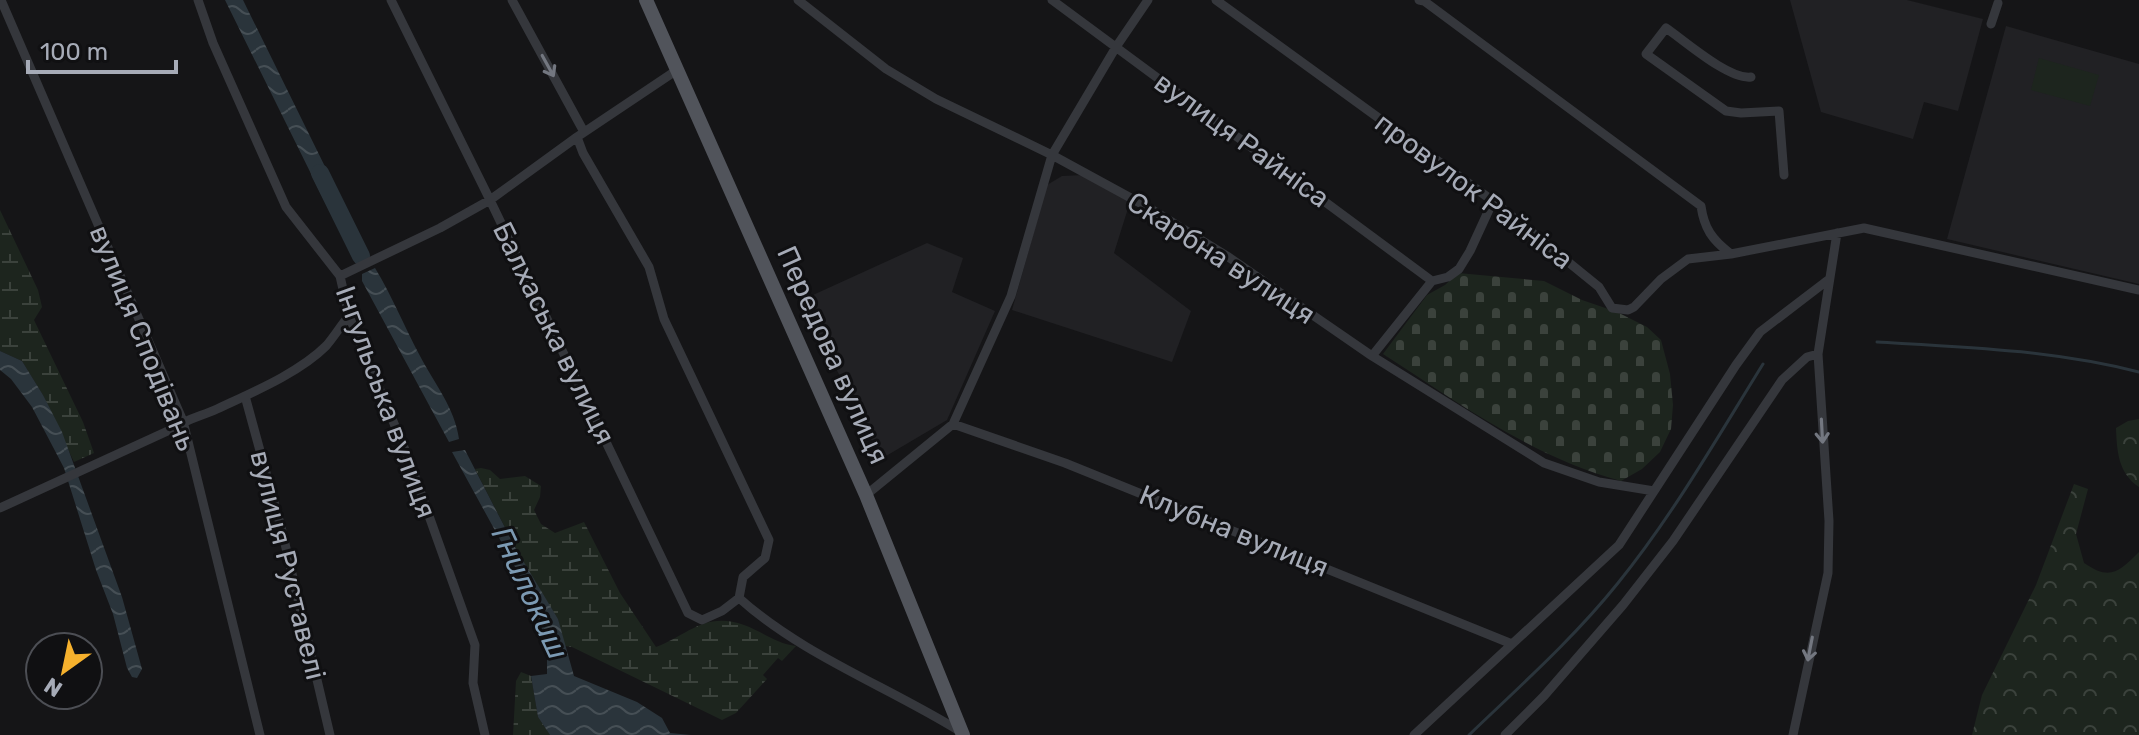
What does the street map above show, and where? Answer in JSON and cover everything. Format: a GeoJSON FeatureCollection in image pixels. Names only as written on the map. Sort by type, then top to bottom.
{"type":"FeatureCollection","features":[{"type":"Feature","properties":{"kind":"main road","name":"Передова вулиця"},"geometry":{"type":"LineString","coordinates":[[646,0],[866,495],[962,734]]}},
{"type":"Feature","properties":{"kind":"street","name":"вулиця Сподівань"},"geometry":{"type":"LineString","coordinates":[[1,0],[183,421],[260,735]]}},
{"type":"Feature","properties":{"kind":"street","name":"Інгульська вулиця"},"geometry":{"type":"LineString","coordinates":[[198,0],[213,43],[286,207],[340,276],[349,316],[408,457],[475,645],[473,683],[485,735]]}},
{"type":"Feature","properties":{"kind":"street","name":"Балхаська вулиця"},"geometry":{"type":"LineString","coordinates":[[391,0],[688,613],[702,620],[722,611],[739,598]]}},
{"type":"Feature","properties":{"kind":"street"},"geometry":{"type":"LineString","coordinates":[[512,0],[581,135],[583,153],[649,267],[664,319],[769,540],[765,558],[743,577],[739,598],[791,639],[927,711],[962,734]]}},
{"type":"Feature","properties":{"kind":"street","name":"Скарбна вулиця"},"geometry":{"type":"LineString","coordinates":[[798,0],[886,69],[923,92],[1052,155],[1151,209],[1202,240],[1372,356],[1544,463],[1599,482],[1654,491]]}},
{"type":"Feature","properties":{"kind":"street","name":"вулиця Райніса"},"geometry":{"type":"LineString","coordinates":[[1052,0],[1432,281]]}},
{"type":"Feature","properties":{"kind":"street"},"geometry":{"type":"LineString","coordinates":[[866,495],[953,424],[1011,296],[1052,155],[1116,47],[1148,0]]}},
{"type":"Feature","properties":{"kind":"street","name":"провулок Райніса"},"geometry":{"type":"LineString","coordinates":[[1216,0],[1493,201],[1599,287],[1612,308],[1621,310],[1634,307],[1667,273],[1688,259],[1731,254]]}},
{"type":"Feature","properties":{"kind":"street"},"geometry":{"type":"LineString","coordinates":[[1419,0],[1508,61],[1701,206],[1703,224],[1718,245],[1731,254],[1864,228],[2139,290]]}},
{"type":"Feature","properties":{"kind":"street"},"geometry":{"type":"LineString","coordinates":[[1991,24],[1998,3]]}},
{"type":"Feature","properties":{"kind":"street"},"geometry":{"type":"LineString","coordinates":[[1751,77],[1742,78],[1729,72],[1666,28],[1646,54],[1726,111],[1779,111],[1784,175]]}},
{"type":"Feature","properties":{"kind":"street"},"geometry":{"type":"LineString","coordinates":[[340,276],[490,200],[677,70]]}},
{"type":"Feature","properties":{"kind":"street"},"geometry":{"type":"LineString","coordinates":[[1372,356],[1432,281],[1448,277],[1459,269],[1493,201]]}},
{"type":"Feature","properties":{"kind":"street"},"geometry":{"type":"LineString","coordinates":[[1793,735],[1828,573],[1829,521],[1818,354],[1837,233]]}},
{"type":"Feature","properties":{"kind":"street"},"geometry":{"type":"LineString","coordinates":[[1414,735],[1619,545],[1760,332],[1828,280]]}},
{"type":"Feature","properties":{"kind":"street"},"geometry":{"type":"LineString","coordinates":[[0,508],[172,429],[183,421],[245,396],[291,371],[326,346],[349,316]]}},
{"type":"Feature","properties":{"kind":"street"},"geometry":{"type":"LineString","coordinates":[[1505,735],[1544,696],[1623,605],[1673,541],[1782,380],[1807,357],[1818,354]]}},
{"type":"Feature","properties":{"kind":"street","name":"вулиця Руставелі"},"geometry":{"type":"LineString","coordinates":[[245,396],[282,531],[330,735]]}},
{"type":"Feature","properties":{"kind":"street","name":"Клубна вулиця"},"geometry":{"type":"LineString","coordinates":[[953,424],[1065,463],[1512,644]]}},
{"type":"Feature","properties":{"kind":"shaded area"},"geometry":{"type":"Polygon","coordinates":[[[1790,0],[1907,0],[1983,19],[1958,111],[1924,102],[1913,139],[1821,112],[1790,0]]]}},
{"type":"Feature","properties":{"kind":"shaded area"},"geometry":{"type":"Polygon","coordinates":[[[2006,26],[2139,64],[2139,284],[1947,239],[2006,26]]]}},
{"type":"Feature","properties":{"kind":"shaded area"},"geometry":{"type":"Polygon","coordinates":[[[1084,175],[1130,202],[1114,253],[1191,311],[1172,362],[1012,310],[1047,185],[1062,176],[1084,175]]]}},
{"type":"Feature","properties":{"kind":"shaded area"},"geometry":{"type":"Polygon","coordinates":[[[927,243],[963,258],[952,292],[995,311],[947,420],[881,459],[802,300],[927,243]]]}},
{"type":"Feature","properties":{"kind":"green space"},"geometry":{"type":"Polygon","coordinates":[[[2039,58],[2099,75],[2090,106],[2031,90],[2039,58]]]}},
{"type":"Feature","properties":{"kind":"green space"},"geometry":{"type":"Polygon","coordinates":[[[0,210],[38,290],[42,307],[34,320],[83,422],[94,453],[74,462],[43,395],[22,361],[0,351],[0,210]]]}},
{"type":"Feature","properties":{"kind":"green space"},"geometry":{"type":"Polygon","coordinates":[[[1458,273],[1544,281],[1647,327],[1661,340],[1670,374],[1673,405],[1671,429],[1660,452],[1642,469],[1621,481],[1588,471],[1497,427],[1383,354],[1427,295],[1458,273]]]}},
{"type":"Feature","properties":{"kind":"green space"},"geometry":{"type":"Polygon","coordinates":[[[2139,419],[2139,487],[2123,468],[2116,428],[2139,419]]]}},
{"type":"Feature","properties":{"kind":"green space"},"geometry":{"type":"Polygon","coordinates":[[[475,469],[490,470],[500,479],[525,476],[541,486],[534,510],[541,524],[555,533],[584,522],[620,593],[656,647],[697,626],[718,621],[744,625],[796,646],[782,661],[778,658],[763,675],[767,679],[736,713],[722,720],[572,647],[564,646],[558,619],[527,570],[475,469]]]}},
{"type":"Feature","properties":{"kind":"green space"},"geometry":{"type":"Polygon","coordinates":[[[2074,484],[2088,489],[2076,534],[2084,563],[2101,572],[2114,572],[2139,552],[2139,735],[1972,735],[1982,695],[2036,585],[2074,484]]]}},
{"type":"Feature","properties":{"kind":"green space"},"geometry":{"type":"Polygon","coordinates":[[[521,672],[531,676],[538,717],[550,735],[513,735],[516,681],[521,672]]]}},
{"type":"Feature","properties":{"kind":"water"},"geometry":{"type":"Polygon","coordinates":[[[225,0],[243,0],[336,189],[323,198],[225,0]]]}},
{"type":"Feature","properties":{"kind":"water"},"geometry":{"type":"Polygon","coordinates":[[[375,268],[449,406],[459,439],[449,442],[362,281],[362,274],[375,268]]]}},
{"type":"Feature","properties":{"kind":"water"},"geometry":{"type":"Polygon","coordinates":[[[0,351],[22,361],[62,432],[122,597],[142,669],[137,678],[132,677],[127,668],[113,614],[64,468],[32,407],[11,379],[0,370],[0,351]]]}},
{"type":"Feature","properties":{"kind":"water"},"geometry":{"type":"Polygon","coordinates":[[[465,450],[516,549],[558,619],[574,676],[637,702],[662,718],[670,733],[691,735],[550,735],[538,717],[531,676],[547,674],[547,643],[526,587],[452,452],[465,450]]]}},
{"type":"Feature","properties":{"kind":"waterway","name":"Гнилокиш"},"geometry":{"type":"LineString","coordinates":[[320,173],[361,256]]}},
{"type":"Feature","properties":{"kind":"waterway"},"geometry":{"type":"LineString","coordinates":[[1877,342],[2042,354],[2139,372]]}},
{"type":"Feature","properties":{"kind":"waterway"},"geometry":{"type":"LineString","coordinates":[[1469,735],[1565,642],[1618,583],[1676,503],[1763,364]]}}]}
